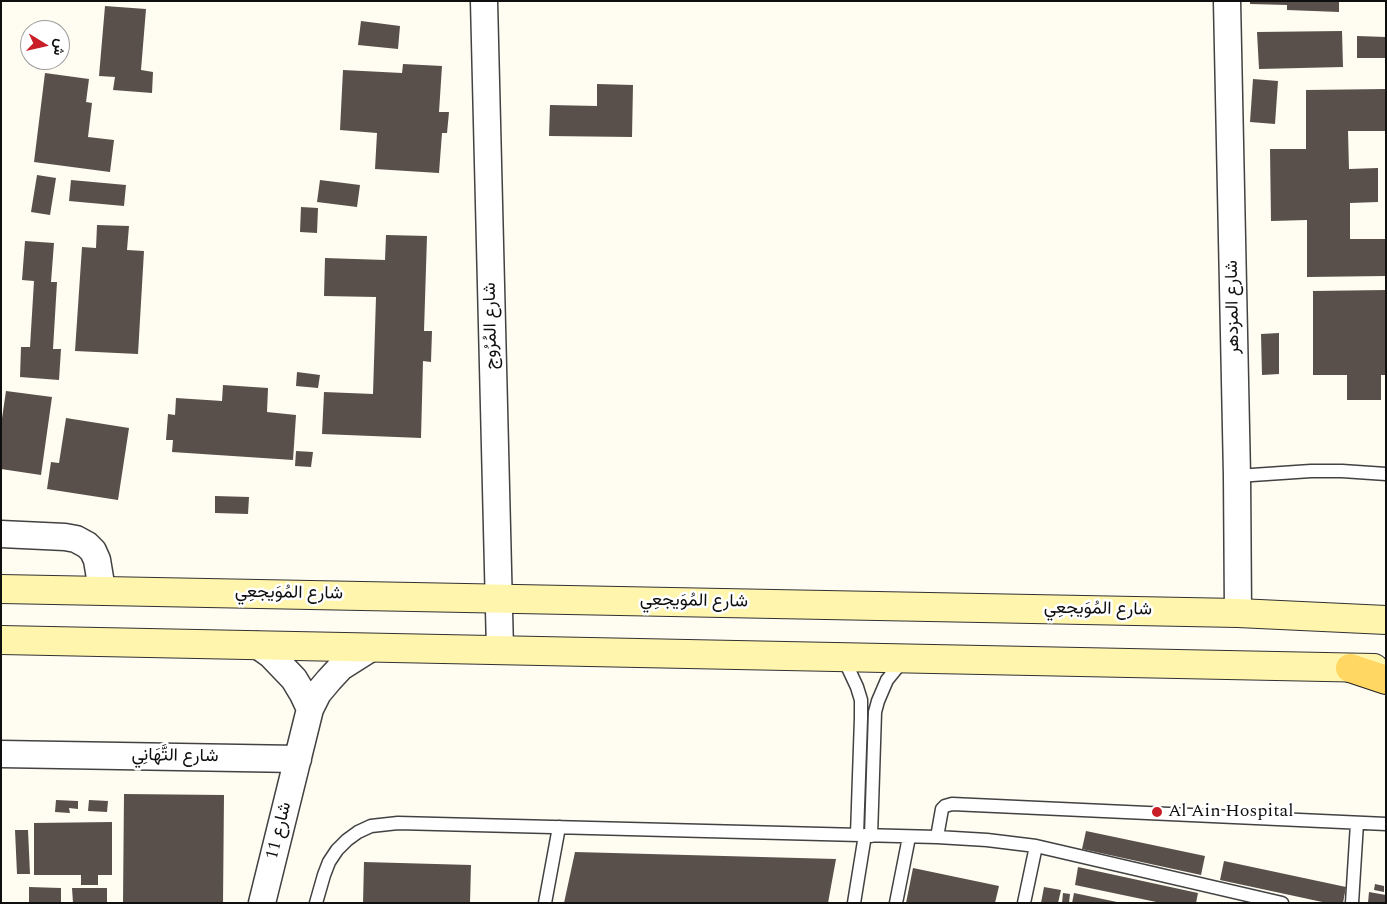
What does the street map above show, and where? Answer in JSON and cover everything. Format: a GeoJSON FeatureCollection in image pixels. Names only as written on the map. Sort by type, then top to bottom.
{"type":"FeatureCollection","features":[{"type":"Feature","properties":{"kind":"main road"},"geometry":{"type":"LineString","coordinates":[[1350,668],[1386,680]]}},
{"type":"Feature","properties":{"kind":"street","name":"شارع المُرُوج"},"geometry":{"type":"LineString","coordinates":[[484,1],[500,650]]}},
{"type":"Feature","properties":{"kind":"street","name":"شارع المزدهر"},"geometry":{"type":"LineString","coordinates":[[1227,1],[1238,613]]}},
{"type":"Feature","properties":{"kind":"street"},"geometry":{"type":"LineString","coordinates":[[1,534],[65,537],[81,542],[93,551],[97,560],[102,590]]}},
{"type":"Feature","properties":{"kind":"street","name":"شارع المُوَيجعِي"},"geometry":{"type":"LineString","coordinates":[[1,589],[1238,613],[1386,620]]}},
{"type":"Feature","properties":{"kind":"street"},"geometry":{"type":"LineString","coordinates":[[1,640],[1386,668]]}},
{"type":"Feature","properties":{"kind":"street"},"geometry":{"type":"LineString","coordinates":[[257,645],[271,655],[294,679],[310,709]]}},
{"type":"Feature","properties":{"kind":"street"},"geometry":{"type":"LineString","coordinates":[[298,759],[310,709],[318,693],[342,667],[371,648]]}},
{"type":"Feature","properties":{"kind":"street","name":"شارع التَّهَانِي"},"geometry":{"type":"LineString","coordinates":[[1,754],[298,759]]}},
{"type":"Feature","properties":{"kind":"street","name":"شارع 11"},"geometry":{"type":"LineString","coordinates":[[262,903],[298,759]]}},
{"type":"Feature","properties":{"kind":"lane"},"geometry":{"type":"LineString","coordinates":[[1237,476],[1319,471],[1386,474]]}},
{"type":"Feature","properties":{"kind":"lane"},"geometry":{"type":"LineString","coordinates":[[842,657],[857,687],[861,700],[864,835]]}},
{"type":"Feature","properties":{"kind":"lane"},"geometry":{"type":"LineString","coordinates":[[854,903],[864,835],[875,712],[887,680],[905,658]]}},
{"type":"Feature","properties":{"kind":"lane"},"geometry":{"type":"LineString","coordinates":[[937,837],[942,809],[948,804],[1386,824]]}},
{"type":"Feature","properties":{"kind":"lane"},"geometry":{"type":"LineString","coordinates":[[1352,903],[1357,822]]}},
{"type":"Feature","properties":{"kind":"lane"},"geometry":{"type":"LineString","coordinates":[[316,903],[329,862],[347,840],[370,826],[398,823],[937,837],[987,840],[1036,846],[1282,903]]}},
{"type":"Feature","properties":{"kind":"lane"},"geometry":{"type":"LineString","coordinates":[[545,903],[559,827]]}},
{"type":"Feature","properties":{"kind":"lane"},"geometry":{"type":"LineString","coordinates":[[896,903],[909,837]]}},
{"type":"Feature","properties":{"kind":"lane"},"geometry":{"type":"LineString","coordinates":[[1024,903],[1036,846]]}},
{"type":"Feature","properties":{"kind":"building"},"geometry":{"type":"Polygon","coordinates":[[[1250,1],[1339,1],[1339,12],[1287,10],[1287,5],[1250,4],[1250,1]]]}},
{"type":"Feature","properties":{"kind":"building"},"geometry":{"type":"Polygon","coordinates":[[[105,6],[146,9],[141,70],[153,72],[152,93],[113,90],[115,77],[99,76],[105,6]]]}},
{"type":"Feature","properties":{"kind":"building"},"geometry":{"type":"Polygon","coordinates":[[[361,21],[400,26],[398,49],[358,45],[361,21]]]}},
{"type":"Feature","properties":{"kind":"building"},"geometry":{"type":"Polygon","coordinates":[[[1342,31],[1343,67],[1259,69],[1257,32],[1342,31]]]}},
{"type":"Feature","properties":{"kind":"building"},"geometry":{"type":"Polygon","coordinates":[[[1357,36],[1386,37],[1386,58],[1357,58],[1357,36]]]}},
{"type":"Feature","properties":{"kind":"building"},"geometry":{"type":"Polygon","coordinates":[[[403,64],[442,66],[439,112],[449,112],[447,133],[442,133],[439,173],[375,169],[377,133],[340,130],[343,70],[402,73],[403,64]]]}},
{"type":"Feature","properties":{"kind":"building"},"geometry":{"type":"Polygon","coordinates":[[[45,73],[89,79],[86,102],[92,103],[88,137],[114,140],[110,172],[34,162],[45,73]]]}},
{"type":"Feature","properties":{"kind":"building"},"geometry":{"type":"Polygon","coordinates":[[[1253,79],[1278,81],[1275,124],[1250,122],[1253,79]]]}},
{"type":"Feature","properties":{"kind":"building"},"geometry":{"type":"Polygon","coordinates":[[[597,84],[633,85],[632,137],[549,136],[550,105],[597,106],[597,84]]]}},
{"type":"Feature","properties":{"kind":"building"},"geometry":{"type":"Polygon","coordinates":[[[1386,89],[1386,131],[1348,131],[1349,169],[1378,168],[1378,202],[1350,203],[1350,239],[1386,239],[1386,276],[1307,277],[1307,220],[1271,221],[1270,149],[1306,149],[1306,90],[1386,89]]]}},
{"type":"Feature","properties":{"kind":"building"},"geometry":{"type":"Polygon","coordinates":[[[37,175],[56,178],[50,215],[31,212],[37,175]]]}},
{"type":"Feature","properties":{"kind":"building"},"geometry":{"type":"Polygon","coordinates":[[[71,180],[126,185],[124,206],[69,201],[71,180]]]}},
{"type":"Feature","properties":{"kind":"building"},"geometry":{"type":"Polygon","coordinates":[[[320,180],[360,185],[357,207],[317,202],[320,180]]]}},
{"type":"Feature","properties":{"kind":"building"},"geometry":{"type":"Polygon","coordinates":[[[301,207],[318,208],[317,233],[300,232],[301,207]]]}},
{"type":"Feature","properties":{"kind":"building"},"geometry":{"type":"Polygon","coordinates":[[[97,225],[129,226],[127,250],[144,251],[138,354],[75,351],[82,247],[96,248],[97,225]]]}},
{"type":"Feature","properties":{"kind":"building"},"geometry":{"type":"Polygon","coordinates":[[[386,235],[427,236],[424,331],[432,331],[431,362],[423,361],[421,438],[322,434],[324,392],[373,394],[376,297],[324,296],[325,258],[385,260],[386,235]]]}},
{"type":"Feature","properties":{"kind":"building"},"geometry":{"type":"Polygon","coordinates":[[[25,241],[54,243],[51,282],[57,282],[53,349],[61,349],[59,380],[20,377],[21,347],[30,347],[34,281],[22,280],[25,241]]]}},
{"type":"Feature","properties":{"kind":"building"},"geometry":{"type":"Polygon","coordinates":[[[1386,290],[1386,375],[1381,375],[1381,400],[1347,400],[1347,375],[1313,375],[1313,291],[1386,290]]]}},
{"type":"Feature","properties":{"kind":"building"},"geometry":{"type":"Polygon","coordinates":[[[1279,333],[1279,374],[1262,375],[1261,334],[1279,333]]]}},
{"type":"Feature","properties":{"kind":"building"},"geometry":{"type":"Polygon","coordinates":[[[297,372],[320,375],[318,388],[296,386],[297,372]]]}},
{"type":"Feature","properties":{"kind":"building"},"geometry":{"type":"Polygon","coordinates":[[[223,385],[268,388],[267,412],[296,415],[293,460],[172,452],[173,440],[166,440],[168,414],[175,415],[176,398],[222,401],[223,385]]]}},
{"type":"Feature","properties":{"kind":"building"},"geometry":{"type":"Polygon","coordinates":[[[6,391],[52,397],[41,475],[1,469],[1,425],[6,391]]]}},
{"type":"Feature","properties":{"kind":"building"},"geometry":{"type":"Polygon","coordinates":[[[66,418],[129,428],[118,500],[47,489],[51,462],[59,463],[66,418]]]}},
{"type":"Feature","properties":{"kind":"building"},"geometry":{"type":"Polygon","coordinates":[[[296,451],[313,452],[311,467],[295,466],[296,451]]]}},
{"type":"Feature","properties":{"kind":"building"},"geometry":{"type":"Polygon","coordinates":[[[215,496],[249,497],[248,514],[215,513],[215,496]]]}},
{"type":"Feature","properties":{"kind":"building"},"geometry":{"type":"Polygon","coordinates":[[[124,794],[224,795],[223,903],[123,902],[124,794]]]}},
{"type":"Feature","properties":{"kind":"building"},"geometry":{"type":"Polygon","coordinates":[[[56,800],[78,801],[78,809],[69,808],[70,813],[55,812],[56,800]]]}},
{"type":"Feature","properties":{"kind":"building"},"geometry":{"type":"Polygon","coordinates":[[[89,800],[108,801],[107,812],[88,811],[89,800]]]}},
{"type":"Feature","properties":{"kind":"building"},"geometry":{"type":"Polygon","coordinates":[[[112,822],[112,875],[98,875],[98,885],[81,885],[81,875],[34,875],[34,823],[112,822]]]}},
{"type":"Feature","properties":{"kind":"building"},"geometry":{"type":"Polygon","coordinates":[[[15,830],[28,830],[30,874],[17,874],[15,830]]]}},
{"type":"Feature","properties":{"kind":"building"},"geometry":{"type":"Polygon","coordinates":[[[1086,831],[1205,856],[1201,875],[1082,849],[1086,831]]]}},
{"type":"Feature","properties":{"kind":"building"},"geometry":{"type":"Polygon","coordinates":[[[575,852],[836,859],[828,903],[564,903],[575,852]]]}},
{"type":"Feature","properties":{"kind":"building"},"geometry":{"type":"Polygon","coordinates":[[[1224,861],[1346,887],[1343,903],[1327,903],[1220,880],[1224,861]]]}},
{"type":"Feature","properties":{"kind":"building"},"geometry":{"type":"Polygon","coordinates":[[[364,862],[471,865],[470,903],[363,903],[364,862]]]}},
{"type":"Feature","properties":{"kind":"building"},"geometry":{"type":"Polygon","coordinates":[[[1078,867],[1198,893],[1196,903],[1161,903],[1075,885],[1078,867]]]}},
{"type":"Feature","properties":{"kind":"building"},"geometry":{"type":"Polygon","coordinates":[[[913,868],[999,886],[995,903],[906,903],[913,868]]]}},
{"type":"Feature","properties":{"kind":"building"},"geometry":{"type":"Polygon","coordinates":[[[1375,884],[1384,886],[1384,892],[1374,890],[1375,884]]]}},
{"type":"Feature","properties":{"kind":"building"},"geometry":{"type":"Polygon","coordinates":[[[29,887],[61,888],[61,903],[29,903],[29,887]]]}},
{"type":"Feature","properties":{"kind":"building"},"geometry":{"type":"Polygon","coordinates":[[[1044,887],[1061,890],[1058,903],[1041,903],[1044,887]]]}},
{"type":"Feature","properties":{"kind":"building"},"geometry":{"type":"Polygon","coordinates":[[[72,888],[107,888],[107,903],[73,903],[72,888]]]}},
{"type":"Feature","properties":{"kind":"building"},"geometry":{"type":"Polygon","coordinates":[[[1369,892],[1386,895],[1386,903],[1368,903],[1369,892]]]}},
{"type":"Feature","properties":{"kind":"building"},"geometry":{"type":"Polygon","coordinates":[[[1063,893],[1070,894],[1069,903],[1062,903],[1063,893]]]}},
{"type":"Feature","properties":{"kind":"building"},"geometry":{"type":"Polygon","coordinates":[[[1074,893],[1117,902],[1072,903],[1074,893]]]}},
{"type":"Feature","properties":{"kind":"place","name":"Al Ain Hospital"},"geometry":{"type":"Point","coordinates":[1157,812]}}]}
